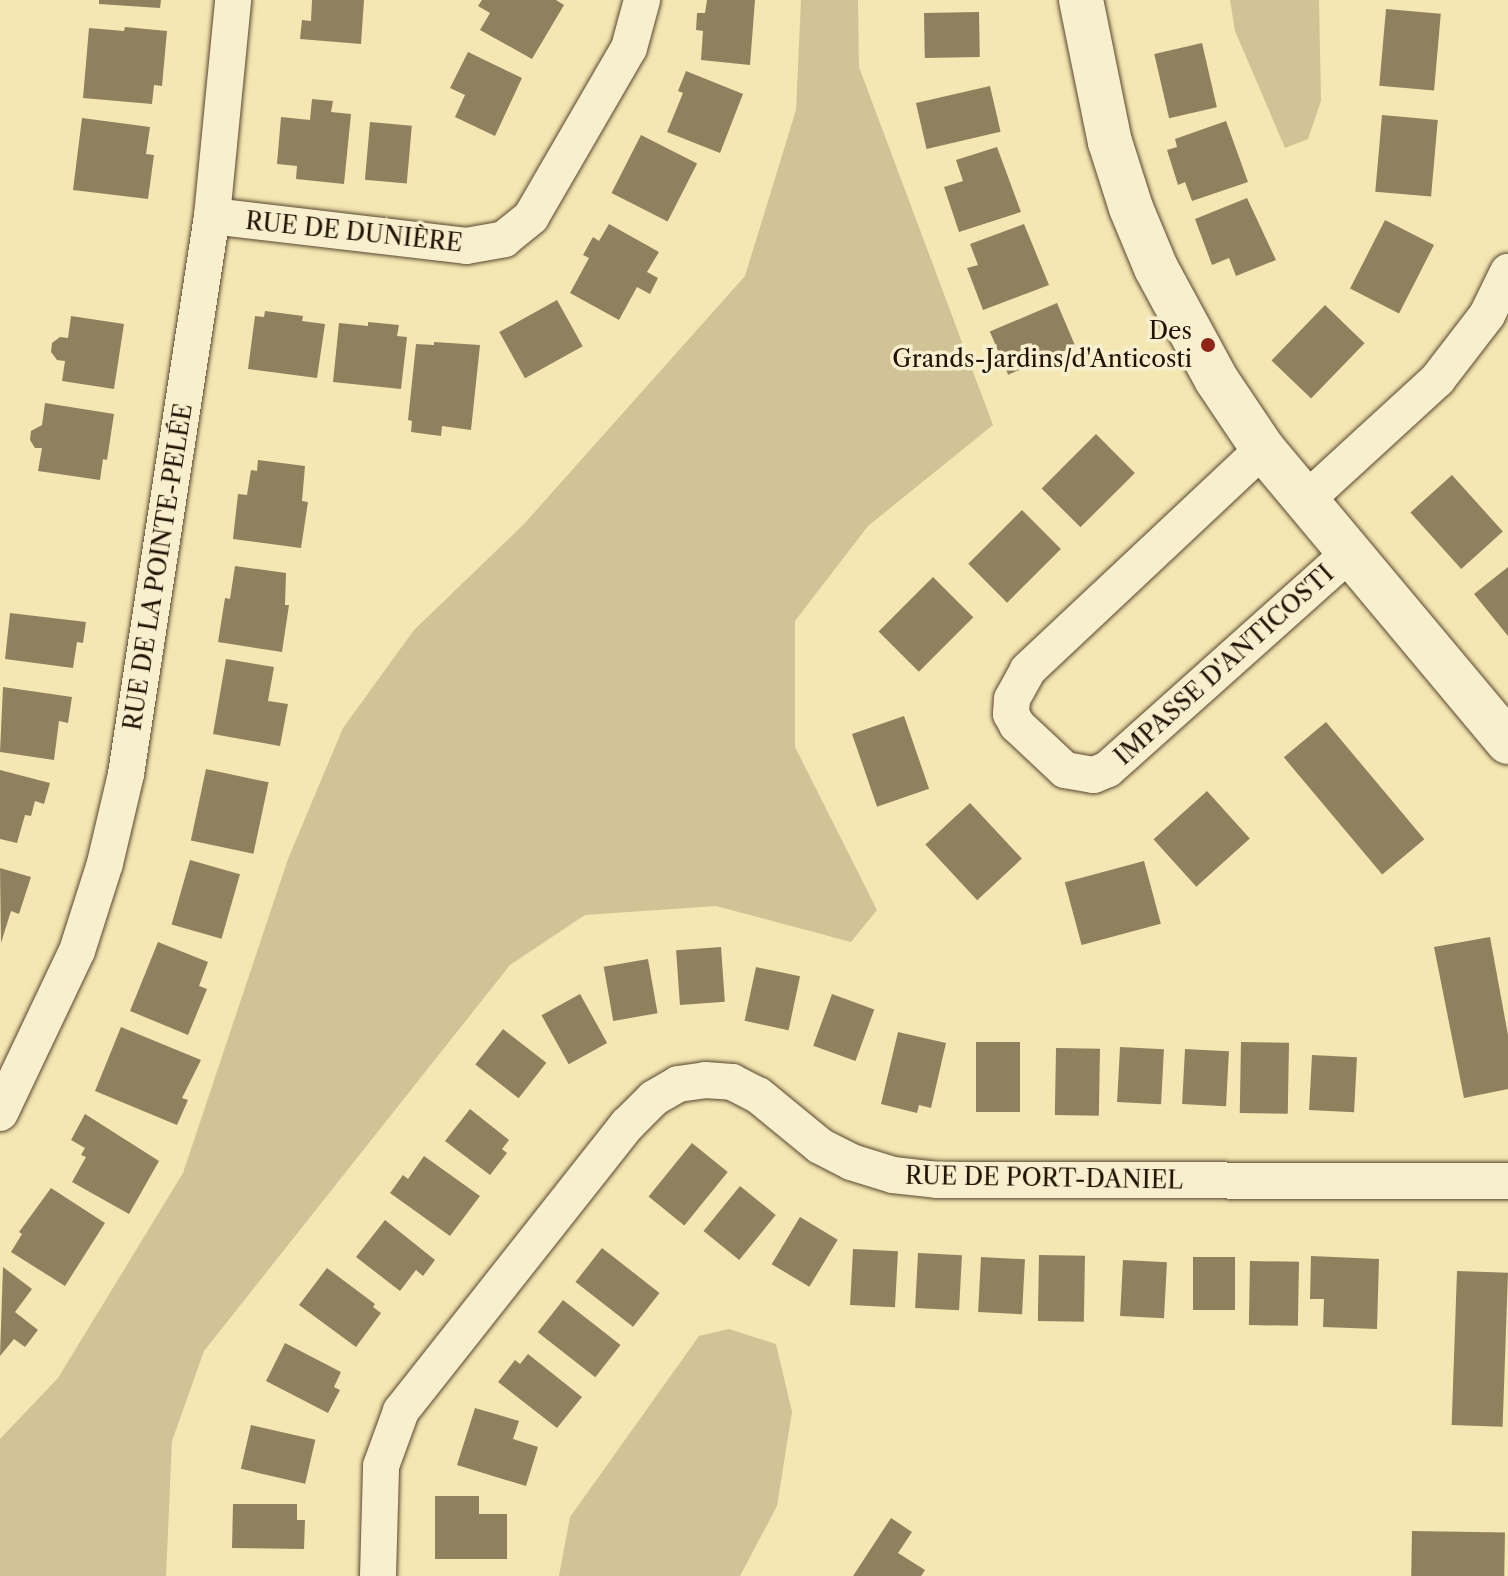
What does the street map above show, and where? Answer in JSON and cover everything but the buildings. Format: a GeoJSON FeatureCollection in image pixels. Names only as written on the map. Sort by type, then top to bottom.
{"type":"FeatureCollection","features":[{"type":"Feature","properties":{"kind":"street","name":"RUE DE LA POINTE-PELÉE"},"geometry":{"type":"LineString","coordinates":[[0,1113],[77,951],[105,863],[139,698],[212,216],[233,0]]}},
{"type":"Feature","properties":{"kind":"street","name":"RUE DE DUNIÈRE"},"geometry":{"type":"LineString","coordinates":[[212,216],[466,246],[504,239],[531,217],[629,48],[642,0]]}},
{"type":"Feature","properties":{"kind":"street"},"geometry":{"type":"LineString","coordinates":[[1081,0],[1104,117],[1131,208],[1156,268],[1216,379],[1263,449],[1508,742]]}},
{"type":"Feature","properties":{"kind":"street"},"geometry":{"type":"LineString","coordinates":[[1306,500],[1437,380],[1487,315],[1508,272]]}},
{"type":"Feature","properties":{"kind":"street","name":"IMPASSE D'ANTICOSTI"},"geometry":{"type":"LineString","coordinates":[[1263,449],[1028,670],[1012,699],[1011,714],[1017,725],[1065,770],[1094,775],[1108,769],[1351,552]]}},
{"type":"Feature","properties":{"kind":"street","name":"RUE DE PORT-DANIEL"},"geometry":{"type":"LineString","coordinates":[[378,1576],[381,1466],[401,1411],[627,1125],[654,1098],[678,1084],[705,1080],[732,1082],[758,1095],[820,1146],[851,1162],[893,1175],[937,1180],[1508,1181]]}},
{"type":"Feature","properties":{"kind":"shaded area"},"geometry":{"type":"Polygon","coordinates":[[[801,0],[858,0],[859,67],[993,425],[868,526],[795,621],[795,747],[877,910],[851,942],[716,906],[585,915],[510,965],[204,1351],[172,1441],[166,1576],[0,1576],[0,1439],[58,1378],[183,1173],[288,859],[343,728],[414,630],[524,524],[745,276],[796,110],[801,0]]]}},
{"type":"Feature","properties":{"kind":"shaded area"},"geometry":{"type":"Polygon","coordinates":[[[1230,0],[1319,0],[1321,101],[1308,139],[1285,148],[1235,31],[1230,0]]]}},
{"type":"Feature","properties":{"kind":"shaded area"},"geometry":{"type":"Polygon","coordinates":[[[729,1329],[776,1344],[792,1412],[777,1506],[740,1576],[559,1576],[570,1517],[699,1336],[729,1329]]]}},
{"type":"Feature","properties":{"kind":"place","name":"Des Grands-Jardins/d'Anticosti"},"geometry":{"type":"Point","coordinates":[1208,345]}}]}
